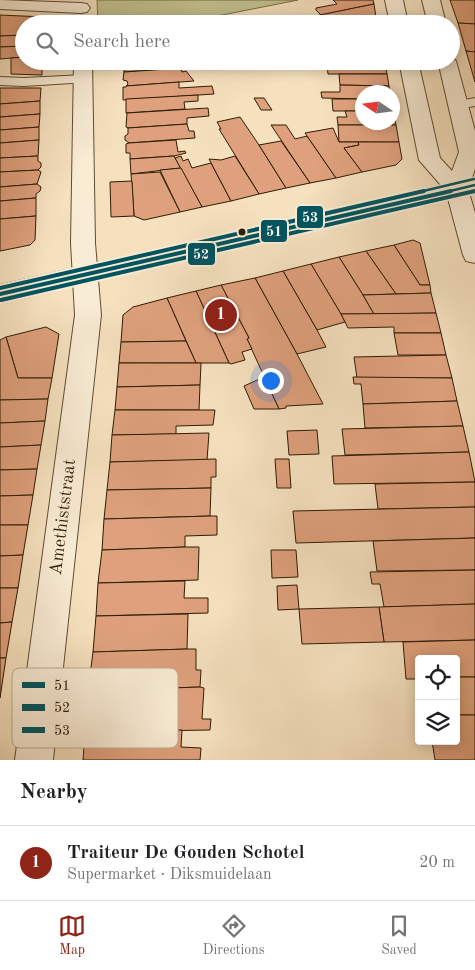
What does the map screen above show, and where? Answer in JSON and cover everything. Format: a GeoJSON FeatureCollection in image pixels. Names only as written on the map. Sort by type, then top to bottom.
{"type":"FeatureCollection","features":[{"type":"Feature","properties":{"kind":"street"},"geometry":{"type":"LineString","coordinates":[[394,0],[397,15]]}},
{"type":"Feature","properties":{"kind":"street"},"geometry":{"type":"LineString","coordinates":[[431,0],[435,15]]}},
{"type":"Feature","properties":{"kind":"street"},"geometry":{"type":"LineString","coordinates":[[0,4],[81,10]]}},
{"type":"Feature","properties":{"kind":"street","name":"Amethiststraat"},"geometry":{"type":"LineString","coordinates":[[45,668],[88,315],[83,243],[83,70]]}},
{"type":"Feature","properties":{"kind":"street"},"geometry":{"type":"LineString","coordinates":[[410,70],[430,160],[466,187]]}},
{"type":"Feature","properties":{"kind":"street"},"geometry":{"type":"LineString","coordinates":[[450,70],[466,104],[470,152],[466,187],[475,256]]}},
{"type":"Feature","properties":{"kind":"street"},"geometry":{"type":"LineString","coordinates":[[0,294],[466,187]]}},
{"type":"Feature","properties":{"kind":"lane"},"geometry":{"type":"LineString","coordinates":[[0,81],[24,82],[83,70]]}},
{"type":"Feature","properties":{"kind":"shaded area"},"geometry":{"type":"Polygon","coordinates":[[[97,0],[298,0],[222,15],[98,15],[97,0]]]}},
{"type":"Feature","properties":{"kind":"building"},"geometry":{"type":"Polygon","coordinates":[[[333,0],[373,0],[374,4],[321,15],[316,10],[316,8],[337,4],[333,0]]]}},
{"type":"Feature","properties":{"kind":"building"},"geometry":{"type":"Polygon","coordinates":[[[450,0],[475,0],[475,24],[460,23],[460,15],[455,15],[450,0]]]}},
{"type":"Feature","properties":{"kind":"building"},"geometry":{"type":"Polygon","coordinates":[[[374,4],[376,15],[320,15],[374,4]]]}},
{"type":"Feature","properties":{"kind":"building"},"geometry":{"type":"Polygon","coordinates":[[[0,15],[15,16],[15,35],[0,36],[0,15]]]}},
{"type":"Feature","properties":{"kind":"building"},"geometry":{"type":"Polygon","coordinates":[[[460,23],[475,24],[475,52],[466,51],[460,23]]]}},
{"type":"Feature","properties":{"kind":"building"},"geometry":{"type":"Polygon","coordinates":[[[15,35],[15,46],[0,47],[0,36],[15,35]]]}},
{"type":"Feature","properties":{"kind":"building"},"geometry":{"type":"Polygon","coordinates":[[[15,46],[15,58],[0,59],[0,47],[15,46]]]}},
{"type":"Feature","properties":{"kind":"building"},"geometry":{"type":"Polygon","coordinates":[[[466,51],[475,52],[475,82],[466,51]]]}},
{"type":"Feature","properties":{"kind":"building"},"geometry":{"type":"Polygon","coordinates":[[[11,58],[15,58],[15,70],[42,70],[42,75],[11,74],[11,58]]]}},
{"type":"Feature","properties":{"kind":"building"},"geometry":{"type":"Polygon","coordinates":[[[124,70],[155,70],[124,72],[124,70]]]}},
{"type":"Feature","properties":{"kind":"building"},"geometry":{"type":"Polygon","coordinates":[[[182,70],[182,72],[186,71],[194,81],[126,86],[128,84],[127,81],[123,80],[124,72],[182,70]]]}},
{"type":"Feature","properties":{"kind":"building"},"geometry":{"type":"Polygon","coordinates":[[[328,70],[386,70],[387,74],[328,74],[328,70]]]}},
{"type":"Feature","properties":{"kind":"building"},"geometry":{"type":"Polygon","coordinates":[[[339,74],[387,74],[389,85],[355,85],[340,85],[339,74]]]}},
{"type":"Feature","properties":{"kind":"building"},"geometry":{"type":"Polygon","coordinates":[[[179,82],[179,88],[212,86],[214,94],[123,100],[123,87],[126,86],[179,82]]]}},
{"type":"Feature","properties":{"kind":"building"},"geometry":{"type":"Polygon","coordinates":[[[340,85],[355,85],[355,99],[322,98],[321,92],[340,92],[340,85]]]}},
{"type":"Feature","properties":{"kind":"building"},"geometry":{"type":"Polygon","coordinates":[[[0,88],[41,88],[40,101],[0,104],[0,88]]]}},
{"type":"Feature","properties":{"kind":"building"},"geometry":{"type":"Polygon","coordinates":[[[198,95],[198,101],[184,102],[185,109],[126,113],[126,99],[198,95]]]}},
{"type":"Feature","properties":{"kind":"building"},"geometry":{"type":"Polygon","coordinates":[[[254,98],[264,98],[272,110],[261,110],[254,98]]]}},
{"type":"Feature","properties":{"kind":"building"},"geometry":{"type":"Polygon","coordinates":[[[332,99],[355,99],[355,111],[333,111],[332,99]]]}},
{"type":"Feature","properties":{"kind":"building"},"geometry":{"type":"Polygon","coordinates":[[[40,101],[40,114],[0,117],[0,104],[40,101]]]}},
{"type":"Feature","properties":{"kind":"building"},"geometry":{"type":"Polygon","coordinates":[[[208,108],[209,116],[187,118],[187,124],[126,127],[127,113],[208,108]]]}},
{"type":"Feature","properties":{"kind":"building"},"geometry":{"type":"Polygon","coordinates":[[[345,111],[355,111],[355,125],[338,125],[337,117],[347,117],[345,111]]]}},
{"type":"Feature","properties":{"kind":"building"},"geometry":{"type":"Polygon","coordinates":[[[40,114],[39,127],[0,130],[0,117],[40,114]]]}},
{"type":"Feature","properties":{"kind":"building"},"geometry":{"type":"Polygon","coordinates":[[[240,117],[286,188],[259,194],[219,129],[221,129],[217,122],[240,117]]]}},
{"type":"Feature","properties":{"kind":"building"},"geometry":{"type":"Polygon","coordinates":[[[187,124],[189,131],[194,131],[195,138],[129,143],[125,140],[128,128],[187,124]]]}},
{"type":"Feature","properties":{"kind":"building"},"geometry":{"type":"Polygon","coordinates":[[[271,125],[286,125],[295,139],[307,136],[336,178],[310,183],[271,125]]]}},
{"type":"Feature","properties":{"kind":"building"},"geometry":{"type":"Polygon","coordinates":[[[338,125],[355,125],[355,130],[397,130],[399,142],[339,142],[338,125]]]}},
{"type":"Feature","properties":{"kind":"building"},"geometry":{"type":"Polygon","coordinates":[[[39,127],[39,140],[0,143],[0,130],[39,127]]]}},
{"type":"Feature","properties":{"kind":"building"},"geometry":{"type":"Polygon","coordinates":[[[333,128],[339,142],[358,142],[359,145],[344,148],[362,172],[336,178],[305,133],[333,128]]]}},
{"type":"Feature","properties":{"kind":"building"},"geometry":{"type":"Polygon","coordinates":[[[39,140],[38,156],[0,158],[0,143],[39,140]]]}},
{"type":"Feature","properties":{"kind":"building"},"geometry":{"type":"Polygon","coordinates":[[[176,140],[178,152],[185,151],[186,153],[174,156],[130,159],[130,153],[126,153],[126,144],[129,143],[176,140]]]}},
{"type":"Feature","properties":{"kind":"building"},"geometry":{"type":"Polygon","coordinates":[[[281,141],[310,183],[286,188],[259,145],[281,141]]]}},
{"type":"Feature","properties":{"kind":"building"},"geometry":{"type":"Polygon","coordinates":[[[358,142],[399,142],[402,159],[396,165],[362,172],[344,148],[359,145],[358,142]]]}},
{"type":"Feature","properties":{"kind":"building"},"geometry":{"type":"Polygon","coordinates":[[[38,156],[41,167],[38,170],[0,172],[0,158],[38,156]]]}},
{"type":"Feature","properties":{"kind":"building"},"geometry":{"type":"Polygon","coordinates":[[[174,156],[181,168],[131,174],[130,159],[174,156]]]}},
{"type":"Feature","properties":{"kind":"building"},"geometry":{"type":"Polygon","coordinates":[[[181,156],[183,161],[188,159],[192,168],[211,163],[231,201],[202,207],[175,158],[181,156]]]}},
{"type":"Feature","properties":{"kind":"building"},"geometry":{"type":"Polygon","coordinates":[[[235,156],[259,194],[231,201],[209,159],[221,160],[235,156]]]}},
{"type":"Feature","properties":{"kind":"building"},"geometry":{"type":"Polygon","coordinates":[[[181,168],[202,207],[180,212],[160,170],[181,168]]]}},
{"type":"Feature","properties":{"kind":"building"},"geometry":{"type":"Polygon","coordinates":[[[38,170],[41,172],[37,184],[0,187],[0,172],[38,170]]]}},
{"type":"Feature","properties":{"kind":"building"},"geometry":{"type":"Polygon","coordinates":[[[160,172],[180,212],[144,220],[134,216],[131,174],[160,172]]]}},
{"type":"Feature","properties":{"kind":"building"},"geometry":{"type":"Polygon","coordinates":[[[132,181],[134,216],[111,217],[110,182],[132,181]]]}},
{"type":"Feature","properties":{"kind":"building"},"geometry":{"type":"Polygon","coordinates":[[[37,184],[41,187],[40,191],[36,194],[36,198],[0,201],[0,187],[37,184]]]}},
{"type":"Feature","properties":{"kind":"building"},"geometry":{"type":"Polygon","coordinates":[[[36,198],[36,216],[0,219],[0,201],[36,198]]]}},
{"type":"Feature","properties":{"kind":"building"},"geometry":{"type":"Polygon","coordinates":[[[36,216],[35,240],[30,245],[0,251],[0,219],[36,216]]]}},
{"type":"Feature","properties":{"kind":"building"},"geometry":{"type":"Polygon","coordinates":[[[413,240],[420,243],[430,285],[420,285],[394,245],[413,240]]]}},
{"type":"Feature","properties":{"kind":"building"},"geometry":{"type":"Polygon","coordinates":[[[394,245],[420,285],[430,285],[431,293],[396,294],[366,251],[394,245]]]}},
{"type":"Feature","properties":{"kind":"building"},"geometry":{"type":"Polygon","coordinates":[[[366,251],[396,294],[363,295],[339,257],[366,251]]]}},
{"type":"Feature","properties":{"kind":"building"},"geometry":{"type":"Polygon","coordinates":[[[339,257],[374,314],[341,314],[311,264],[339,257]]]}},
{"type":"Feature","properties":{"kind":"building"},"geometry":{"type":"Polygon","coordinates":[[[311,264],[345,322],[317,330],[283,271],[311,264]]]}},
{"type":"Feature","properties":{"kind":"building"},"geometry":{"type":"Polygon","coordinates":[[[283,271],[326,347],[297,354],[255,278],[283,271]]]}},
{"type":"Feature","properties":{"kind":"building"},"geometry":{"type":"Polygon","coordinates":[[[255,278],[323,404],[286,406],[286,408],[279,409],[247,339],[249,338],[221,285],[255,278]]]}},
{"type":"Feature","properties":{"kind":"building"},"geometry":{"type":"Polygon","coordinates":[[[221,285],[249,338],[247,339],[252,349],[242,352],[245,360],[231,364],[196,291],[221,285]]]}},
{"type":"Feature","properties":{"kind":"building"},"geometry":{"type":"Polygon","coordinates":[[[196,291],[229,363],[196,363],[167,298],[196,291]]]}},
{"type":"Feature","properties":{"kind":"building"},"geometry":{"type":"Polygon","coordinates":[[[431,293],[436,313],[374,314],[363,295],[431,293]]]}},
{"type":"Feature","properties":{"kind":"building"},"geometry":{"type":"Polygon","coordinates":[[[167,298],[186,341],[121,342],[123,315],[133,307],[167,298]]]}},
{"type":"Feature","properties":{"kind":"building"},"geometry":{"type":"Polygon","coordinates":[[[436,313],[441,333],[394,333],[394,327],[348,328],[341,314],[436,313]]]}},
{"type":"Feature","properties":{"kind":"building"},"geometry":{"type":"Polygon","coordinates":[[[46,327],[59,334],[52,378],[18,378],[6,337],[46,327]]]}},
{"type":"Feature","properties":{"kind":"building"},"geometry":{"type":"Polygon","coordinates":[[[394,333],[441,333],[446,355],[398,355],[394,333]]]}},
{"type":"Feature","properties":{"kind":"building"},"geometry":{"type":"Polygon","coordinates":[[[6,337],[18,378],[52,378],[48,399],[0,400],[0,340],[6,337]]]}},
{"type":"Feature","properties":{"kind":"building"},"geometry":{"type":"Polygon","coordinates":[[[186,341],[196,363],[119,363],[121,342],[186,341]]]}},
{"type":"Feature","properties":{"kind":"building"},"geometry":{"type":"Polygon","coordinates":[[[446,355],[452,378],[357,378],[354,357],[446,355]]]}},
{"type":"Feature","properties":{"kind":"building"},"geometry":{"type":"Polygon","coordinates":[[[119,363],[201,363],[200,385],[117,387],[119,363]]]}},
{"type":"Feature","properties":{"kind":"building"},"geometry":{"type":"Polygon","coordinates":[[[264,377],[279,409],[254,409],[244,386],[264,377]]]}},
{"type":"Feature","properties":{"kind":"building"},"geometry":{"type":"Polygon","coordinates":[[[353,377],[452,378],[457,401],[363,404],[361,384],[354,384],[353,377]]]}},
{"type":"Feature","properties":{"kind":"building"},"geometry":{"type":"Polygon","coordinates":[[[200,385],[199,410],[115,410],[117,387],[200,385]]]}},
{"type":"Feature","properties":{"kind":"building"},"geometry":{"type":"Polygon","coordinates":[[[48,399],[45,421],[0,423],[0,400],[48,399]]]}},
{"type":"Feature","properties":{"kind":"building"},"geometry":{"type":"Polygon","coordinates":[[[457,401],[463,426],[365,428],[363,404],[457,401]]]}},
{"type":"Feature","properties":{"kind":"building"},"geometry":{"type":"Polygon","coordinates":[[[115,410],[215,410],[213,425],[176,426],[176,434],[112,435],[115,410]]]}},
{"type":"Feature","properties":{"kind":"building"},"geometry":{"type":"Polygon","coordinates":[[[45,421],[41,445],[0,447],[0,423],[45,421]]]}},
{"type":"Feature","properties":{"kind":"building"},"geometry":{"type":"Polygon","coordinates":[[[463,426],[469,452],[345,455],[342,429],[463,426]]]}},
{"type":"Feature","properties":{"kind":"building"},"geometry":{"type":"Polygon","coordinates":[[[317,430],[319,454],[289,455],[287,431],[317,430]]]}},
{"type":"Feature","properties":{"kind":"building"},"geometry":{"type":"Polygon","coordinates":[[[209,433],[207,460],[110,462],[112,435],[209,433]]]}},
{"type":"Feature","properties":{"kind":"building"},"geometry":{"type":"Polygon","coordinates":[[[41,445],[37,469],[0,470],[0,447],[41,445]]]}},
{"type":"Feature","properties":{"kind":"building"},"geometry":{"type":"Polygon","coordinates":[[[469,452],[475,482],[334,484],[332,456],[469,452]]]}},
{"type":"Feature","properties":{"kind":"building"},"geometry":{"type":"Polygon","coordinates":[[[216,459],[216,477],[211,477],[211,488],[107,490],[110,462],[216,459]]]}},
{"type":"Feature","properties":{"kind":"building"},"geometry":{"type":"Polygon","coordinates":[[[275,459],[289,459],[291,488],[277,488],[275,459]]]}},
{"type":"Feature","properties":{"kind":"building"},"geometry":{"type":"Polygon","coordinates":[[[37,469],[33,495],[0,496],[0,470],[37,469]]]}},
{"type":"Feature","properties":{"kind":"building"},"geometry":{"type":"Polygon","coordinates":[[[475,482],[475,507],[378,509],[375,484],[475,482]]]}},
{"type":"Feature","properties":{"kind":"building"},"geometry":{"type":"Polygon","coordinates":[[[211,488],[210,516],[104,519],[107,490],[211,488]]]}},
{"type":"Feature","properties":{"kind":"building"},"geometry":{"type":"Polygon","coordinates":[[[33,495],[28,525],[0,525],[0,496],[33,495]]]}},
{"type":"Feature","properties":{"kind":"building"},"geometry":{"type":"Polygon","coordinates":[[[475,507],[475,538],[296,543],[293,511],[475,507]]]}},
{"type":"Feature","properties":{"kind":"building"},"geometry":{"type":"Polygon","coordinates":[[[217,516],[217,535],[185,536],[185,547],[102,550],[104,519],[217,516]]]}},
{"type":"Feature","properties":{"kind":"building"},"geometry":{"type":"Polygon","coordinates":[[[0,525],[28,525],[23,555],[0,556],[0,525]]]}},
{"type":"Feature","properties":{"kind":"building"},"geometry":{"type":"Polygon","coordinates":[[[475,538],[475,570],[377,571],[373,541],[475,538]]]}},
{"type":"Feature","properties":{"kind":"building"},"geometry":{"type":"Polygon","coordinates":[[[199,547],[198,580],[98,583],[102,550],[199,547]]]}},
{"type":"Feature","properties":{"kind":"building"},"geometry":{"type":"Polygon","coordinates":[[[271,550],[296,550],[298,577],[272,578],[271,550]]]}},
{"type":"Feature","properties":{"kind":"building"},"geometry":{"type":"Polygon","coordinates":[[[23,555],[18,588],[0,588],[0,556],[23,555]]]}},
{"type":"Feature","properties":{"kind":"building"},"geometry":{"type":"Polygon","coordinates":[[[475,570],[475,604],[384,607],[380,584],[372,584],[370,572],[475,570]]]}},
{"type":"Feature","properties":{"kind":"building"},"geometry":{"type":"Polygon","coordinates":[[[185,581],[184,598],[208,598],[208,613],[96,616],[98,583],[185,581]]]}},
{"type":"Feature","properties":{"kind":"building"},"geometry":{"type":"Polygon","coordinates":[[[297,585],[299,609],[278,610],[277,586],[297,585]]]}},
{"type":"Feature","properties":{"kind":"building"},"geometry":{"type":"Polygon","coordinates":[[[0,588],[18,588],[12,622],[0,623],[0,588]]]}},
{"type":"Feature","properties":{"kind":"building"},"geometry":{"type":"Polygon","coordinates":[[[475,604],[475,640],[384,642],[379,607],[475,604]]]}},
{"type":"Feature","properties":{"kind":"building"},"geometry":{"type":"Polygon","coordinates":[[[379,607],[384,642],[302,644],[299,609],[379,607]]]}},
{"type":"Feature","properties":{"kind":"building"},"geometry":{"type":"Polygon","coordinates":[[[188,614],[187,649],[93,652],[96,616],[188,614]]]}},
{"type":"Feature","properties":{"kind":"building"},"geometry":{"type":"Polygon","coordinates":[[[12,622],[6,658],[0,658],[0,623],[12,622]]]}},
{"type":"Feature","properties":{"kind":"building"},"geometry":{"type":"Polygon","coordinates":[[[475,640],[475,677],[460,677],[460,655],[415,655],[415,679],[406,679],[403,642],[475,640]]]}},
{"type":"Feature","properties":{"kind":"building"},"geometry":{"type":"Polygon","coordinates":[[[196,649],[196,670],[201,670],[200,687],[178,688],[178,668],[91,668],[93,652],[196,649]]]}},
{"type":"Feature","properties":{"kind":"building"},"geometry":{"type":"Polygon","coordinates":[[[0,658],[6,658],[0,698],[0,658]]]}},
{"type":"Feature","properties":{"kind":"building"},"geometry":{"type":"Polygon","coordinates":[[[460,677],[475,677],[475,715],[460,715],[460,677]]]}},
{"type":"Feature","properties":{"kind":"building"},"geometry":{"type":"Polygon","coordinates":[[[178,688],[204,688],[202,719],[211,719],[210,730],[178,731],[178,688]]]}},
{"type":"Feature","properties":{"kind":"building"},"geometry":{"type":"Polygon","coordinates":[[[460,715],[475,715],[475,760],[435,760],[433,745],[460,745],[460,715]]]}},
{"type":"Feature","properties":{"kind":"building"},"geometry":{"type":"Polygon","coordinates":[[[178,730],[182,730],[181,747],[201,748],[200,760],[83,760],[84,748],[178,748],[178,730]]]}},
{"type":"Feature","properties":{"kind":"transit line","name":"53"},"geometry":{"type":"LineString","coordinates":[[0,288],[474,179]]}},
{"type":"Feature","properties":{"kind":"transit line","name":"51"},"geometry":{"type":"LineString","coordinates":[[0,294],[475,185]]}},
{"type":"Feature","properties":{"kind":"transit line","name":"52"},"geometry":{"type":"LineString","coordinates":[[1,300],[475,191]]}},
{"type":"Feature","properties":{"kind":"place","name":"Traiteur De Gouden Schotel"},"geometry":{"type":"Point","coordinates":[221,315]}}]}
